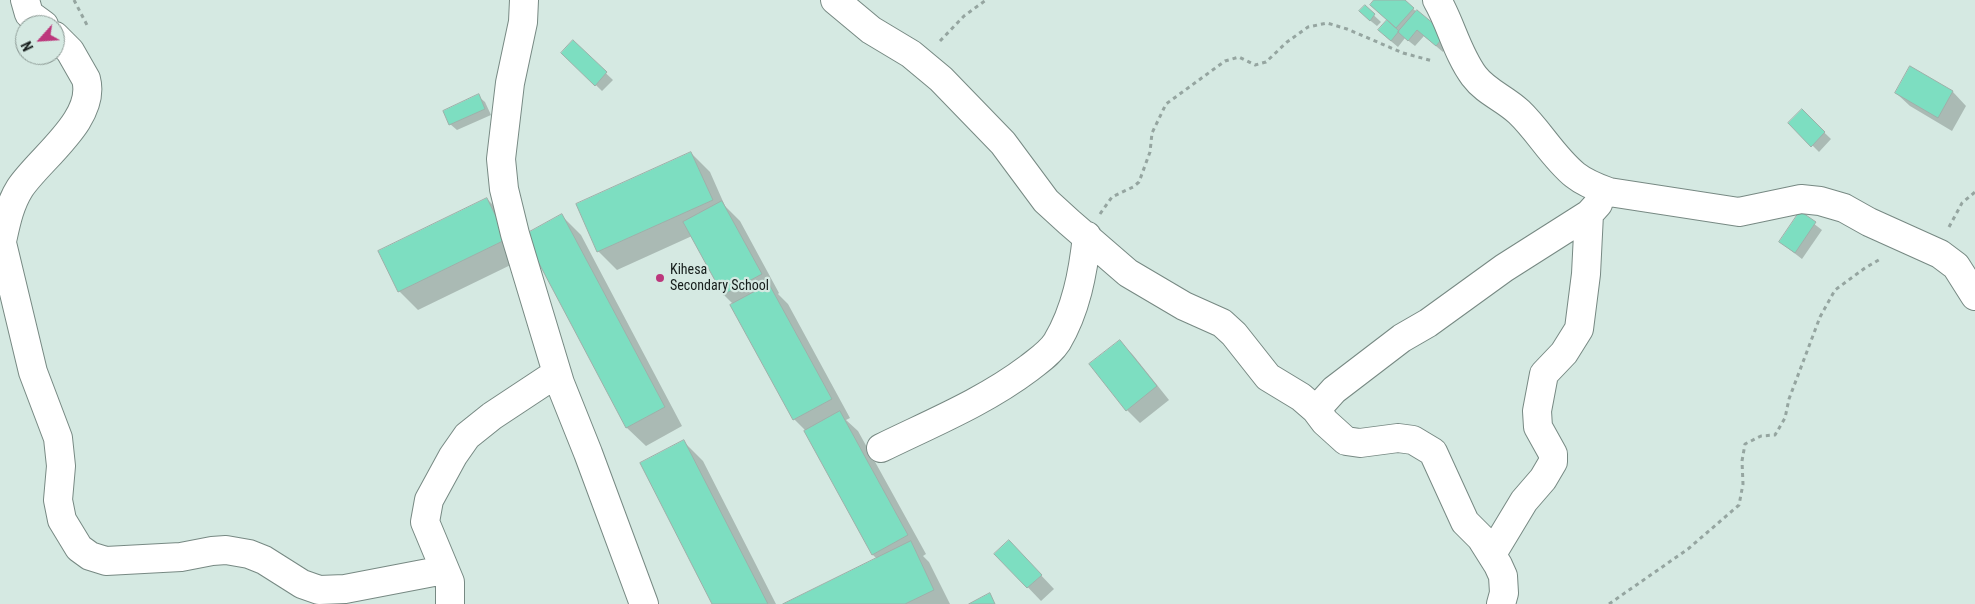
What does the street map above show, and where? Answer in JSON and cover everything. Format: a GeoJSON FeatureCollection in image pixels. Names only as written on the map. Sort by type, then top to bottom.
{"type":"FeatureCollection","features":[{"type":"Feature","properties":{"kind":"street"},"geometry":{"type":"LineString","coordinates":[[25,0],[30,15]]}},
{"type":"Feature","properties":{"kind":"street"},"geometry":{"type":"LineString","coordinates":[[524,0],[523,22],[510,83],[502,150],[504,189],[557,373],[644,604]]}},
{"type":"Feature","properties":{"kind":"street"},"geometry":{"type":"LineString","coordinates":[[835,0],[872,30],[912,54],[941,79],[1003,143],[1046,201],[1128,273],[1184,306],[1222,323],[1234,334],[1268,377],[1301,397],[1346,441],[1360,443],[1398,438],[1412,440],[1433,452],[1465,522],[1482,538],[1503,576],[1504,593],[1501,604]]}},
{"type":"Feature","properties":{"kind":"street"},"geometry":{"type":"LineString","coordinates":[[1437,0],[1473,75],[1485,89],[1517,110],[1560,160],[1576,176],[1590,185],[1610,192],[1739,212],[1801,199],[1820,201],[1844,208],[1869,222],[1940,254],[1956,266],[1975,296]]}},
{"type":"Feature","properties":{"kind":"street"},"geometry":{"type":"LineString","coordinates":[[65,46],[70,51],[86,79],[84,105],[74,125],[21,188],[2,233],[34,372],[58,438],[61,466],[58,500],[62,520],[79,548],[90,556],[106,561],[182,557],[212,550],[226,550],[249,554],[264,560],[302,584],[319,590],[345,588],[444,570]]}},
{"type":"Feature","properties":{"kind":"street"},"geometry":{"type":"LineString","coordinates":[[1316,410],[1334,390],[1402,338],[1428,323],[1504,268],[1589,214],[1610,192]]}},
{"type":"Feature","properties":{"kind":"street"},"geometry":{"type":"LineString","coordinates":[[1492,554],[1524,501],[1543,479],[1553,462],[1553,454],[1538,427],[1537,411],[1544,374],[1564,353],[1579,329],[1586,274],[1589,214]]}},
{"type":"Feature","properties":{"kind":"street"},"geometry":{"type":"LineString","coordinates":[[881,448],[1006,386],[1046,355],[1056,343],[1076,297],[1084,262],[1087,236]]}},
{"type":"Feature","properties":{"kind":"street"},"geometry":{"type":"LineString","coordinates":[[450,604],[450,582],[425,522],[429,500],[453,456],[467,436],[492,416],[557,373]]}},
{"type":"Feature","properties":{"kind":"path"},"geometry":{"type":"LineString","coordinates":[[912,54],[929,49],[937,44],[964,16],[986,0]]}},
{"type":"Feature","properties":{"kind":"path"},"geometry":{"type":"LineString","coordinates":[[1087,236],[1112,198],[1140,182],[1150,152],[1152,133],[1166,104],[1233,57],[1246,59],[1255,65],[1266,62],[1287,42],[1308,27],[1327,23],[1347,28],[1403,53],[1473,75]]}},
{"type":"Feature","properties":{"kind":"path"},"geometry":{"type":"LineString","coordinates":[[1940,254],[1948,228],[1955,215],[1962,203],[1975,192]]}},
{"type":"Feature","properties":{"kind":"path"},"geometry":{"type":"LineString","coordinates":[[1609,604],[1688,549],[1739,505],[1743,484],[1742,461],[1746,444],[1760,436],[1775,435],[1785,418],[1789,400],[1820,316],[1836,290],[1865,268],[1913,241]]}},
{"type":"Feature","properties":{"kind":"building"},"geometry":{"type":"Polygon","coordinates":[[[1374,0],[1405,0],[1414,8],[1396,28],[1370,5],[1374,0]]]}},
{"type":"Feature","properties":{"kind":"building"},"geometry":{"type":"Polygon","coordinates":[[[1365,5],[1375,14],[1370,21],[1359,11],[1365,5]]]}},
{"type":"Feature","properties":{"kind":"building"},"geometry":{"type":"Polygon","coordinates":[[[1417,10],[1446,34],[1436,46],[1417,30],[1408,41],[1398,32],[1417,10]]]}},
{"type":"Feature","properties":{"kind":"building"},"geometry":{"type":"Polygon","coordinates":[[[1387,20],[1399,31],[1391,41],[1378,30],[1387,20]]]}},
{"type":"Feature","properties":{"kind":"building"},"geometry":{"type":"Polygon","coordinates":[[[573,40],[607,72],[595,86],[561,53],[573,40]]]}},
{"type":"Feature","properties":{"kind":"building"},"geometry":{"type":"Polygon","coordinates":[[[1910,66],[1953,91],[1938,118],[1895,93],[1910,66]]]}},
{"type":"Feature","properties":{"kind":"building"},"geometry":{"type":"Polygon","coordinates":[[[479,94],[485,109],[449,125],[443,111],[479,94]]]}},
{"type":"Feature","properties":{"kind":"building"},"geometry":{"type":"Polygon","coordinates":[[[1802,109],[1825,132],[1811,147],[1788,123],[1802,109]]]}},
{"type":"Feature","properties":{"kind":"building"},"geometry":{"type":"Polygon","coordinates":[[[691,152],[713,200],[597,252],[576,204],[691,152]]]}},
{"type":"Feature","properties":{"kind":"building"},"geometry":{"type":"Polygon","coordinates":[[[487,198],[507,239],[398,292],[378,251],[487,198]]]}},
{"type":"Feature","properties":{"kind":"building"},"geometry":{"type":"Polygon","coordinates":[[[722,201],[762,274],[723,295],[683,222],[722,201]]]}},
{"type":"Feature","properties":{"kind":"building"},"geometry":{"type":"Polygon","coordinates":[[[1800,211],[1816,222],[1795,253],[1779,242],[1800,211]]]}},
{"type":"Feature","properties":{"kind":"building"},"geometry":{"type":"Polygon","coordinates":[[[562,214],[665,407],[626,428],[524,235],[562,214]]]}},
{"type":"Feature","properties":{"kind":"building"},"geometry":{"type":"Polygon","coordinates":[[[769,284],[832,399],[793,420],[730,305],[769,284]]]}},
{"type":"Feature","properties":{"kind":"building"},"geometry":{"type":"Polygon","coordinates":[[[1120,340],[1157,386],[1126,411],[1089,364],[1120,340]]]}},
{"type":"Feature","properties":{"kind":"building"},"geometry":{"type":"Polygon","coordinates":[[[840,411],[908,535],[872,555],[804,431],[840,411]]]}},
{"type":"Feature","properties":{"kind":"building"},"geometry":{"type":"Polygon","coordinates":[[[684,440],[768,604],[712,604],[640,463],[684,440]]]}},
{"type":"Feature","properties":{"kind":"building"},"geometry":{"type":"Polygon","coordinates":[[[1009,540],[1042,575],[1027,588],[994,554],[1009,540]]]}},
{"type":"Feature","properties":{"kind":"building"},"geometry":{"type":"Polygon","coordinates":[[[911,541],[934,590],[905,604],[783,604],[911,541]]]}},
{"type":"Feature","properties":{"kind":"building"},"geometry":{"type":"Polygon","coordinates":[[[990,593],[995,604],[969,604],[990,593]]]}},
{"type":"Feature","properties":{"kind":"place","name":"Kihesa Secondary School"},"geometry":{"type":"Point","coordinates":[660,278]}}]}
